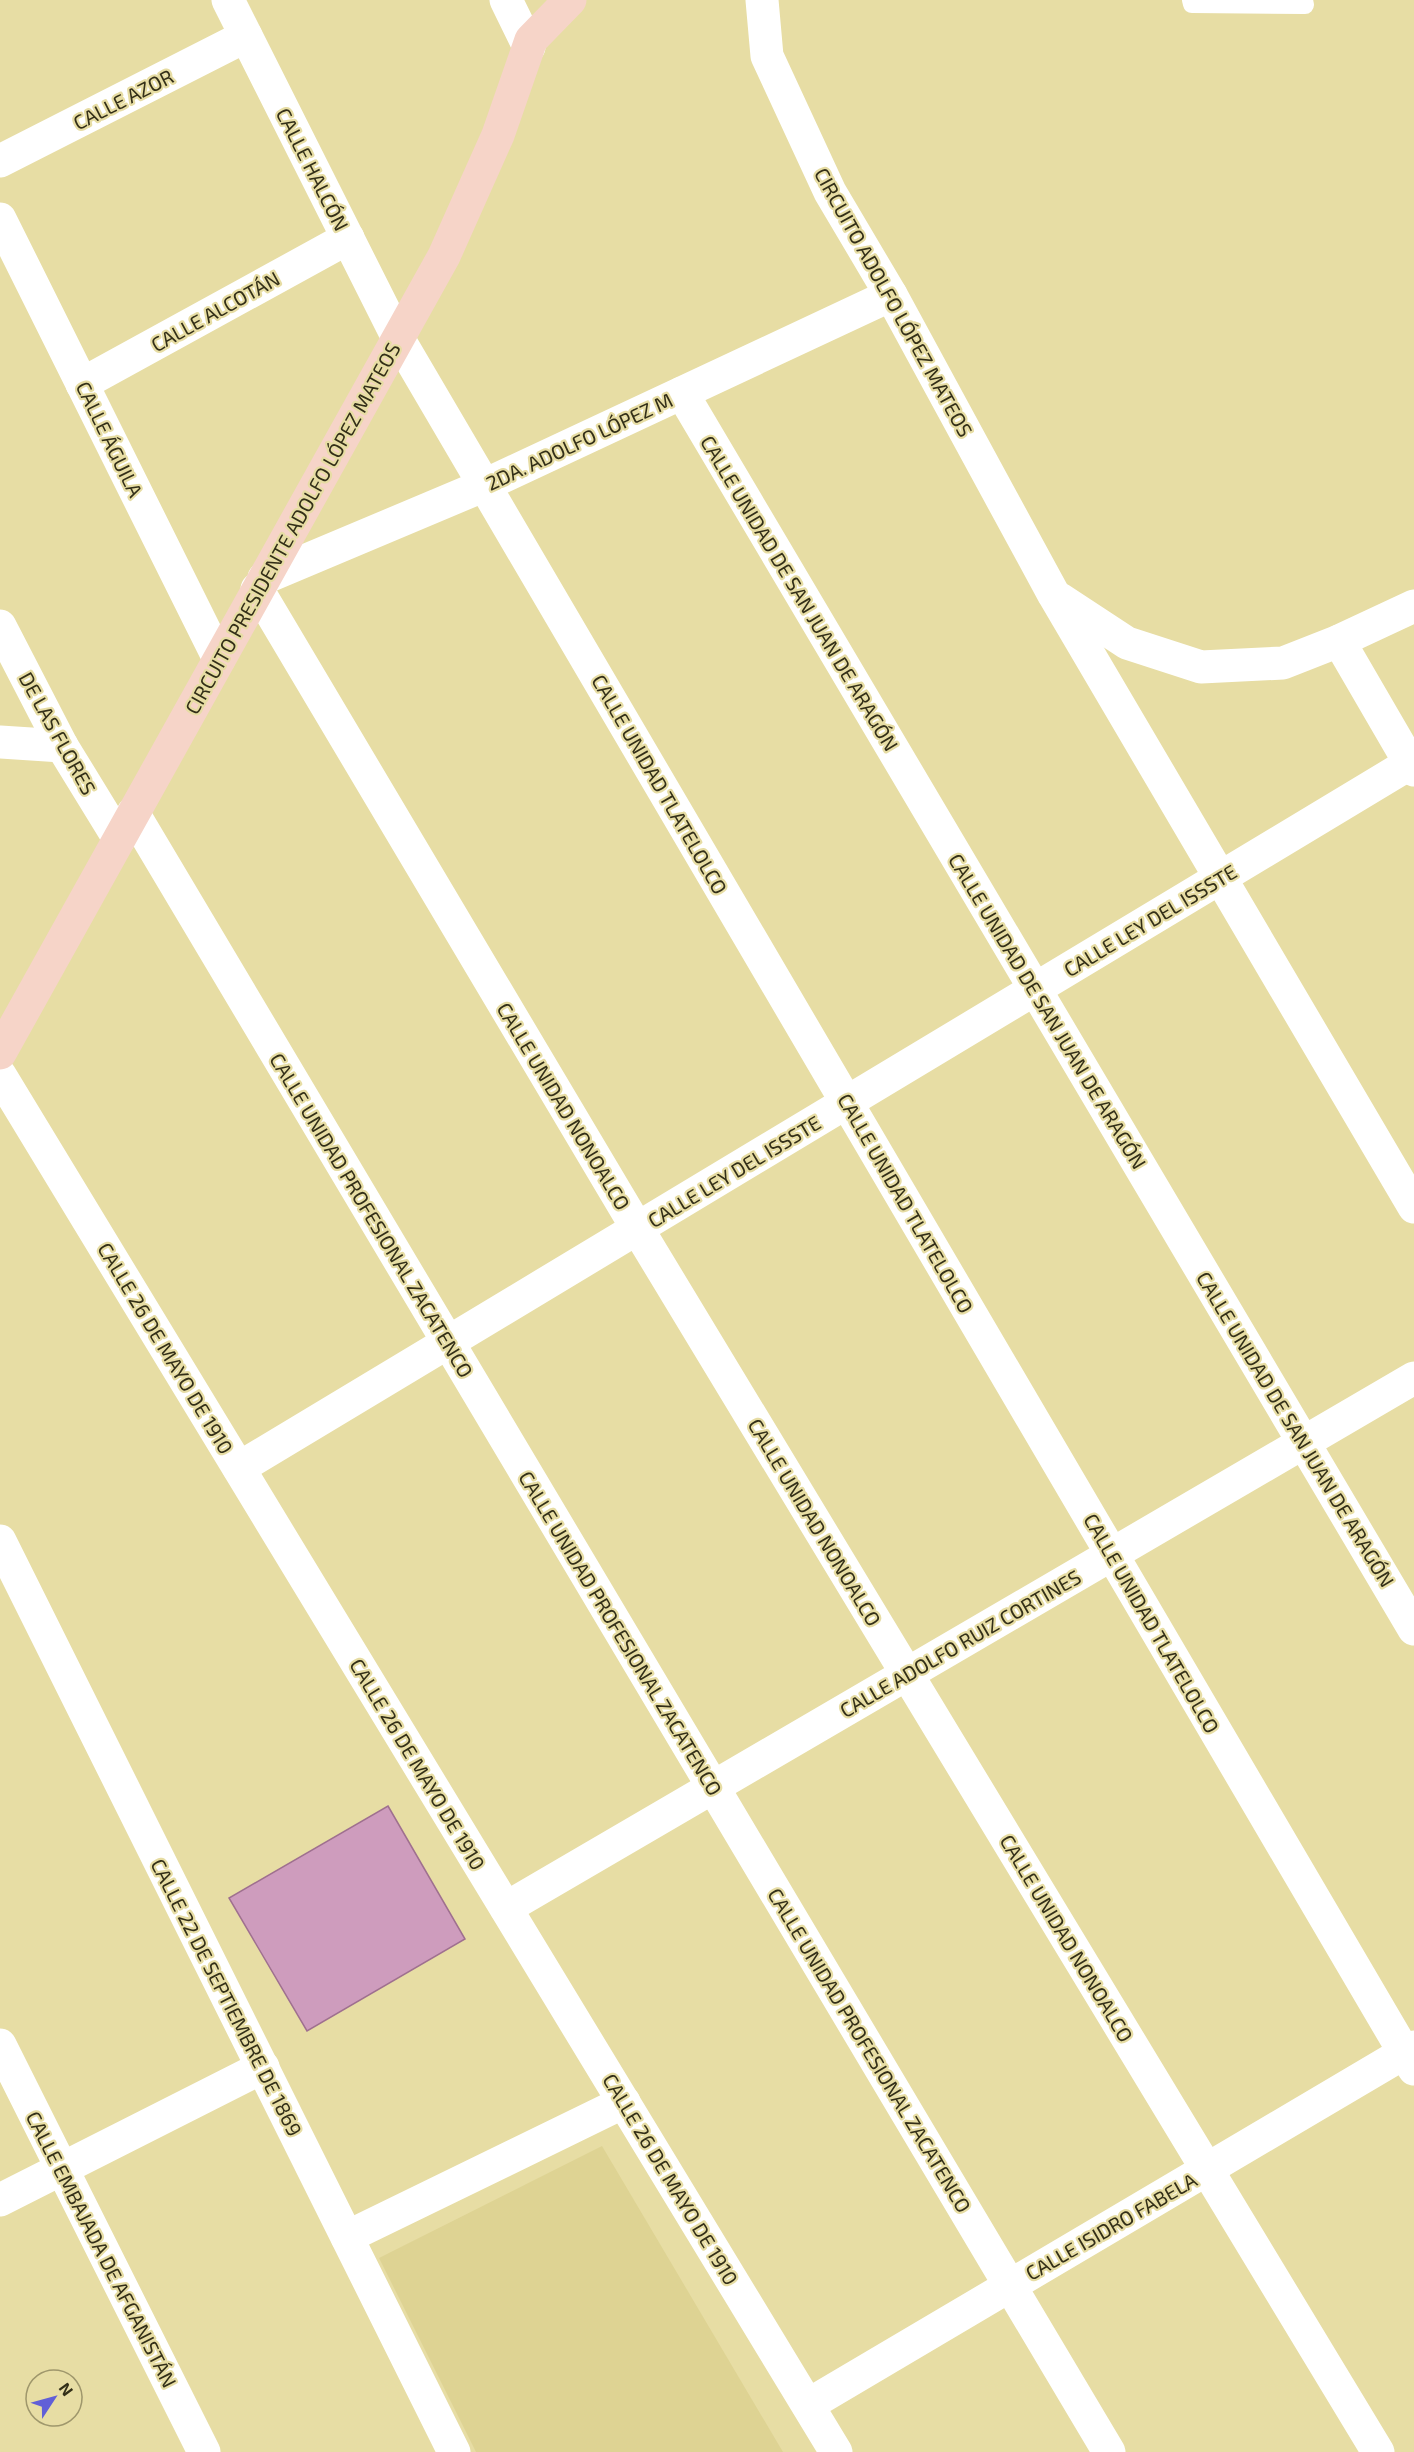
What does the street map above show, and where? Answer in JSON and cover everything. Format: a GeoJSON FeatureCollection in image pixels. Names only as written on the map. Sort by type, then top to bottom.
{"type":"FeatureCollection","features":[{"type":"Feature","properties":{"kind":"street","name":"CALLE HALCÓN"},"geometry":{"type":"LineString","coordinates":[[228,0],[398,338]]}},
{"type":"Feature","properties":{"kind":"street"},"geometry":{"type":"LineString","coordinates":[[506,0],[529,47]]}},
{"type":"Feature","properties":{"kind":"street","name":"CIRCUITO PRESIDENTE ADOLFO LÓPEZ MATEOS"},"geometry":{"type":"LineString","coordinates":[[0,1053],[444,256],[498,135],[531,40],[570,0]]}},
{"type":"Feature","properties":{"kind":"street","name":"CIRCUITO ADOLFO LÓPEZ MATEOS"},"geometry":{"type":"LineString","coordinates":[[762,0],[767,56],[830,192],[891,295],[1054,595],[1414,1207]]}},
{"type":"Feature","properties":{"kind":"street","name":"CALLE AZOR"},"geometry":{"type":"LineString","coordinates":[[0,161],[246,36]]}},
{"type":"Feature","properties":{"kind":"street","name":"CALLE ÁGUILA"},"geometry":{"type":"LineString","coordinates":[[0,219],[219,658]]}},
{"type":"Feature","properties":{"kind":"street","name":"CALLE ALCOTÁN"},"geometry":{"type":"LineString","coordinates":[[82,384],[348,238]]}},
{"type":"Feature","properties":{"kind":"street","name":"2DA. ADOLFO LÓPEZ M"},"geometry":{"type":"LineString","coordinates":[[260,584],[485,485],[891,295]]}},
{"type":"Feature","properties":{"kind":"street","name":"CALLE UNIDAD TLATELOLCO"},"geometry":{"type":"LineString","coordinates":[[398,338],[1112,1555],[1411,2056]]}},
{"type":"Feature","properties":{"kind":"street","name":"CALLE UNIDAD DE SAN JUAN DE ARAGÓN"},"geometry":{"type":"LineString","coordinates":[[682,393],[1414,1629]]}},
{"type":"Feature","properties":{"kind":"street","name":"CALLE UNIDAD NONOALCO"},"geometry":{"type":"LineString","coordinates":[[260,584],[637,1228],[1378,2452]]}},
{"type":"Feature","properties":{"kind":"street"},"geometry":{"type":"LineString","coordinates":[[1054,595],[1127,643],[1201,667],[1283,663],[1339,641],[1414,606]]}},
{"type":"Feature","properties":{"kind":"street","name":"DE LAS FLORES"},"geometry":{"type":"LineString","coordinates":[[0,626],[62,746],[126,826]]}},
{"type":"Feature","properties":{"kind":"street"},"geometry":{"type":"LineString","coordinates":[[1339,641],[1413,765]]}},
{"type":"Feature","properties":{"kind":"street"},"geometry":{"type":"LineString","coordinates":[[0,742],[62,746]]}},
{"type":"Feature","properties":{"kind":"street","name":"CALLE LEY DEL ISSSTE"},"geometry":{"type":"LineString","coordinates":[[239,1468],[1220,878],[1413,765]]}},
{"type":"Feature","properties":{"kind":"street","name":"CALLE UNIDAD PROFESIONAL ZACATENCO"},"geometry":{"type":"LineString","coordinates":[[126,826],[448,1342],[1109,2452]]}},
{"type":"Feature","properties":{"kind":"street","name":"CALLE 26 DE MAYO DE 1910"},"geometry":{"type":"LineString","coordinates":[[0,1075],[836,2452]]}},
{"type":"Feature","properties":{"kind":"street","name":"CALLE ADOLFO RUIZ CORTINES"},"geometry":{"type":"LineString","coordinates":[[506,1908],[1414,1378]]}},
{"type":"Feature","properties":{"kind":"street","name":"CALLE 22 DE SEPTIEMBRE DE 1869"},"geometry":{"type":"LineString","coordinates":[[0,1541],[454,2452]]}},
{"type":"Feature","properties":{"kind":"street","name":"CALLE EMBAJADA DE AFGANISTÁN"},"geometry":{"type":"LineString","coordinates":[[0,2045],[204,2452]]}},
{"type":"Feature","properties":{"kind":"street","name":"CALLE ISIDRO FABELA"},"geometry":{"type":"LineString","coordinates":[[808,2405],[1207,2169],[1411,2056]]}},
{"type":"Feature","properties":{"kind":"street"},"geometry":{"type":"LineString","coordinates":[[0,2200],[263,2067]]}},
{"type":"Feature","properties":{"kind":"street"},"geometry":{"type":"LineString","coordinates":[[347,2237],[624,2102]]}},
{"type":"Feature","properties":{"kind":"lane"},"geometry":{"type":"LineString","coordinates":[[1191,2],[1304,2]]}},
{"type":"Feature","properties":{"kind":"shaded area"},"geometry":{"type":"Polygon","coordinates":[[[602,2146],[783,2452],[476,2452],[379,2258],[602,2146]]]}},
{"type":"Feature","properties":{"kind":"building"},"geometry":{"type":"Polygon","coordinates":[[[388,1806],[465,1939],[307,2031],[229,1898],[388,1806]]]}}]}
